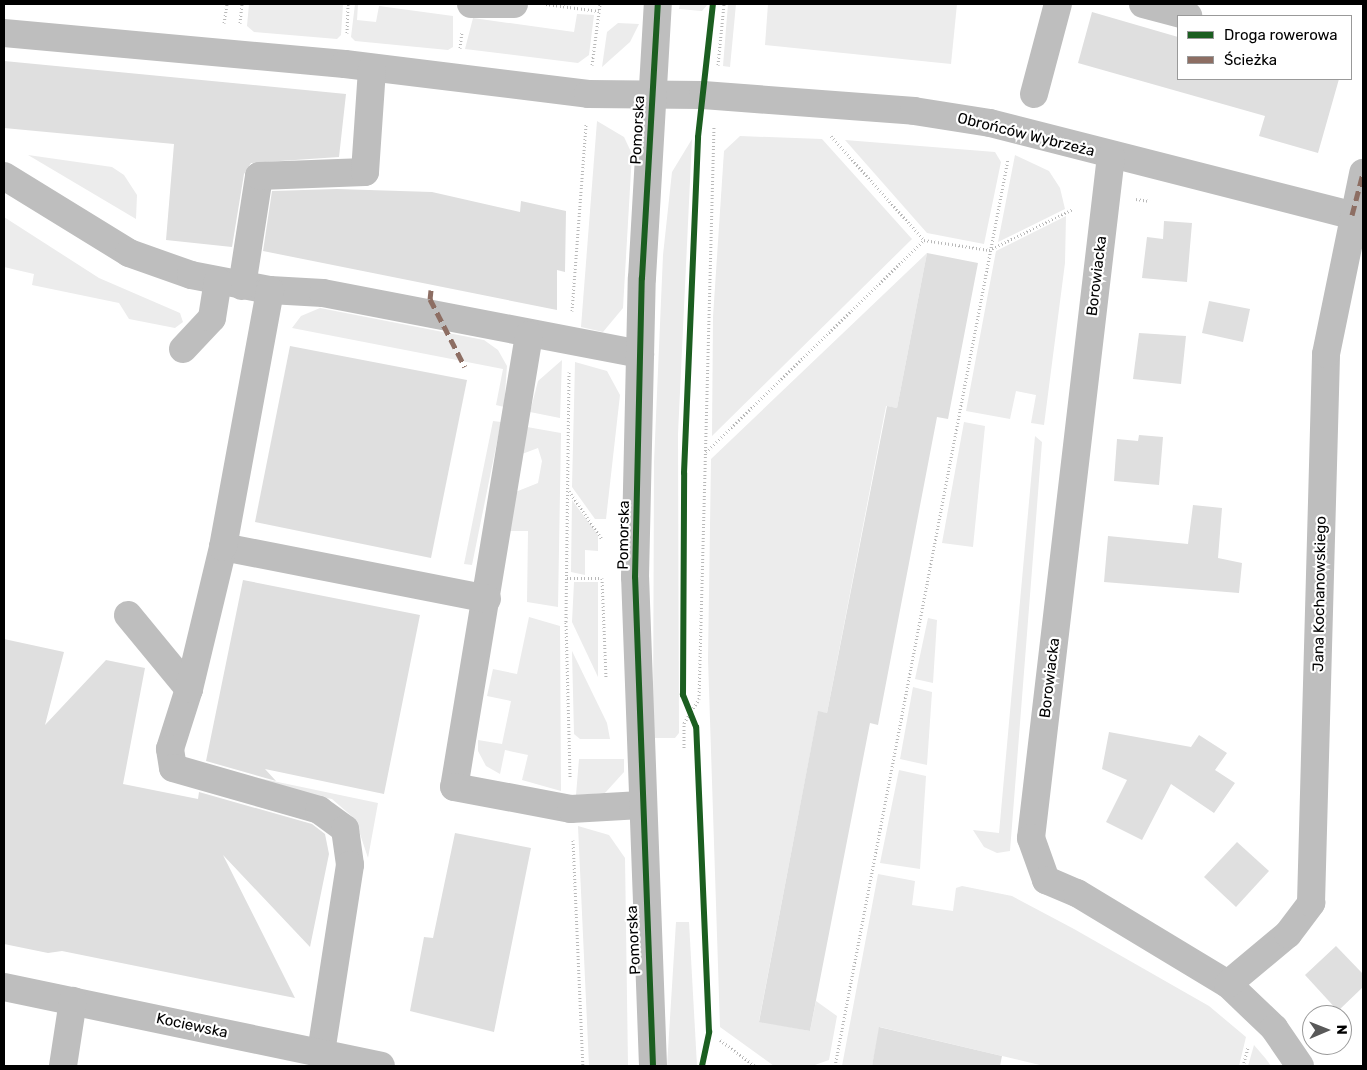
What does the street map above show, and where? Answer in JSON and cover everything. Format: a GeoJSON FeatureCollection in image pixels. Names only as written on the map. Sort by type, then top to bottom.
{"type":"FeatureCollection","features":[{"type":"Feature","properties":{"kind":"street"},"geometry":{"type":"LineString","coordinates":[[467,14],[514,4]]}},
{"type":"Feature","properties":{"kind":"street","name":"Pomorska"},"geometry":{"type":"LineString","coordinates":[[653,1066],[641,804],[635,577],[640,354],[658,4]]}},
{"type":"Feature","properties":{"kind":"street"},"geometry":{"type":"LineString","coordinates":[[1034,94],[1058,4]]}},
{"type":"Feature","properties":{"kind":"street"},"geometry":{"type":"LineString","coordinates":[[1143,4],[1184,15]]}},
{"type":"Feature","properties":{"kind":"street","name":"Obrońców Wybrzeża"},"geometry":{"type":"LineString","coordinates":[[4,33],[372,68],[588,94],[652,98],[715,96],[914,111],[990,123],[1111,156],[1357,217]]}},
{"type":"Feature","properties":{"kind":"street"},"geometry":{"type":"LineString","coordinates":[[183,349],[212,318],[230,284],[259,176],[365,172],[372,68]]}},
{"type":"Feature","properties":{"kind":"street","name":"Borowiacka"},"geometry":{"type":"LineString","coordinates":[[1111,156],[1031,838],[1046,880],[1077,893],[1228,984],[1274,1028],[1300,1066]]}},
{"type":"Feature","properties":{"kind":"street","name":"Jana Kochanowskiego"},"geometry":{"type":"LineString","coordinates":[[1228,984],[1288,934],[1311,903],[1326,354],[1357,217],[1363,172]]}},
{"type":"Feature","properties":{"kind":"street"},"geometry":{"type":"LineString","coordinates":[[4,176],[129,253],[230,284],[270,290],[323,293],[529,335],[640,354]]}},
{"type":"Feature","properties":{"kind":"street"},"geometry":{"type":"LineString","coordinates":[[270,290],[223,547],[189,689],[170,749],[173,768],[319,810],[345,829],[350,865],[321,1053]]}},
{"type":"Feature","properties":{"kind":"street"},"geometry":{"type":"LineString","coordinates":[[529,335],[487,599],[454,787],[571,809],[641,804]]}},
{"type":"Feature","properties":{"kind":"street"},"geometry":{"type":"LineString","coordinates":[[223,547],[487,599]]}},
{"type":"Feature","properties":{"kind":"street"},"geometry":{"type":"LineString","coordinates":[[128,615],[189,689]]}},
{"type":"Feature","properties":{"kind":"street","name":"Kociewska"},"geometry":{"type":"LineString","coordinates":[[4,987],[380,1066]]}},
{"type":"Feature","properties":{"kind":"street"},"geometry":{"type":"LineString","coordinates":[[63,1066],[72,1001]]}},
{"type":"Feature","properties":{"kind":"path"},"geometry":{"type":"LineString","coordinates":[[239,33],[242,4]]}},
{"type":"Feature","properties":{"kind":"path"},"geometry":{"type":"LineString","coordinates":[[346,42],[348,4]]}},
{"type":"Feature","properties":{"kind":"path"},"geometry":{"type":"LineString","coordinates":[[546,4],[599,11]]}},
{"type":"Feature","properties":{"kind":"path"},"geometry":{"type":"LineString","coordinates":[[572,318],[588,94],[600,4]]}},
{"type":"Feature","properties":{"kind":"path"},"geometry":{"type":"LineString","coordinates":[[684,748],[684,723],[699,699],[715,96],[724,4]]}},
{"type":"Feature","properties":{"kind":"path"},"geometry":{"type":"LineString","coordinates":[[460,54],[467,14]]}},
{"type":"Feature","properties":{"kind":"path"},"geometry":{"type":"LineString","coordinates":[[826,130],[924,240],[989,250],[1106,196]]}},
{"type":"Feature","properties":{"kind":"path"},"geometry":{"type":"LineString","coordinates":[[835,1066],[989,250],[1010,149]]}},
{"type":"Feature","properties":{"kind":"path"},"geometry":{"type":"LineString","coordinates":[[706,452],[924,240]]}},
{"type":"Feature","properties":{"kind":"path"},"geometry":{"type":"LineString","coordinates":[[569,368],[567,578],[571,809],[583,1066]]}},
{"type":"Feature","properties":{"kind":"path"},"geometry":{"type":"LineString","coordinates":[[569,491],[602,535],[602,544]]}},
{"type":"Feature","properties":{"kind":"path"},"geometry":{"type":"LineString","coordinates":[[602,570],[602,648],[607,683]]}},
{"type":"Feature","properties":{"kind":"path"},"geometry":{"type":"LineString","coordinates":[[567,578],[602,578]]}},
{"type":"Feature","properties":{"kind":"path"},"geometry":{"type":"LineString","coordinates":[[687,703],[696,727]]}},
{"type":"Feature","properties":{"kind":"path"},"geometry":{"type":"LineString","coordinates":[[720,1040],[755,1066]]}},
{"type":"Feature","properties":{"kind":"path"},"geometry":{"type":"LineString","coordinates":[[1243,1066],[1249,1042]]}},
{"type":"Feature","properties":{"kind":"shaded area"},"geometry":{"type":"Polygon","coordinates":[[[249,4],[343,4],[341,35],[337,39],[254,32],[247,26],[249,4]]]}},
{"type":"Feature","properties":{"kind":"shaded area"},"geometry":{"type":"Polygon","coordinates":[[[355,4],[358,4],[357,20],[376,22],[379,6],[453,16],[453,47],[448,50],[355,41],[351,37],[355,4]]]}},
{"type":"Feature","properties":{"kind":"shaded area"},"geometry":{"type":"Polygon","coordinates":[[[680,4],[708,4],[702,11],[679,9],[680,4]]]}},
{"type":"Feature","properties":{"kind":"shaded area"},"geometry":{"type":"Polygon","coordinates":[[[728,4],[736,4],[730,67],[723,66],[728,4]]]}},
{"type":"Feature","properties":{"kind":"shaded area"},"geometry":{"type":"Polygon","coordinates":[[[768,4],[957,4],[951,64],[765,45],[768,4]]]}},
{"type":"Feature","properties":{"kind":"shaded area"},"geometry":{"type":"Polygon","coordinates":[[[577,14],[594,15],[589,55],[578,63],[465,49],[473,18],[574,32],[577,14]]]}},
{"type":"Feature","properties":{"kind":"shaded area"},"geometry":{"type":"Polygon","coordinates":[[[618,23],[639,24],[630,42],[602,67],[607,32],[618,23]]]}},
{"type":"Feature","properties":{"kind":"shaded area"},"geometry":{"type":"Polygon","coordinates":[[[597,121],[624,137],[632,154],[623,308],[603,332],[581,327],[597,121]]]}},
{"type":"Feature","properties":{"kind":"shaded area"},"geometry":{"type":"Polygon","coordinates":[[[740,136],[822,139],[912,239],[712,436],[713,317],[724,151],[740,136]]]}},
{"type":"Feature","properties":{"kind":"shaded area"},"geometry":{"type":"Polygon","coordinates":[[[692,139],[678,434],[679,733],[675,738],[653,738],[654,462],[663,255],[672,172],[692,139]]]}},
{"type":"Feature","properties":{"kind":"shaded area"},"geometry":{"type":"Polygon","coordinates":[[[845,140],[995,152],[1001,162],[984,244],[927,233],[845,140]]]}},
{"type":"Feature","properties":{"kind":"shaded area"},"geometry":{"type":"Polygon","coordinates":[[[28,155],[112,167],[124,175],[137,195],[136,219],[28,155]]]}},
{"type":"Feature","properties":{"kind":"shaded area"},"geometry":{"type":"Polygon","coordinates":[[[1015,155],[1049,171],[1060,188],[1065,209],[998,242],[1015,155]]]}},
{"type":"Feature","properties":{"kind":"shaded area"},"geometry":{"type":"Polygon","coordinates":[[[1066,216],[1065,263],[1044,425],[1031,423],[1036,395],[1016,391],[1010,419],[966,411],[996,251],[1066,216]]]}},
{"type":"Feature","properties":{"kind":"shaded area"},"geometry":{"type":"Polygon","coordinates":[[[4,217],[99,278],[180,313],[183,322],[175,328],[129,319],[119,303],[32,285],[34,274],[4,267],[4,217]]]}},
{"type":"Feature","properties":{"kind":"shaded area"},"geometry":{"type":"Polygon","coordinates":[[[927,253],[897,408],[886,406],[827,713],[818,712],[759,1021],[810,1031],[816,1001],[837,1016],[829,1060],[812,1066],[774,1066],[720,1027],[708,659],[711,459],[927,253]]]}},
{"type":"Feature","properties":{"kind":"shaded area"},"geometry":{"type":"Polygon","coordinates":[[[320,308],[484,340],[498,350],[507,366],[504,407],[496,405],[503,369],[292,328],[301,316],[320,308]]]}},
{"type":"Feature","properties":{"kind":"shaded area"},"geometry":{"type":"Polygon","coordinates":[[[562,360],[560,418],[530,412],[538,381],[562,360]]]}},
{"type":"Feature","properties":{"kind":"shaded area"},"geometry":{"type":"Polygon","coordinates":[[[575,362],[607,371],[620,395],[606,519],[595,519],[572,487],[575,362]]]}},
{"type":"Feature","properties":{"kind":"shaded area"},"geometry":{"type":"Polygon","coordinates":[[[493,421],[501,422],[472,565],[464,564],[493,421]]]}},
{"type":"Feature","properties":{"kind":"shaded area"},"geometry":{"type":"Polygon","coordinates":[[[964,422],[985,426],[973,547],[942,543],[964,422]]]}},
{"type":"Feature","properties":{"kind":"shaded area"},"geometry":{"type":"Polygon","coordinates":[[[527,427],[561,433],[558,607],[527,602],[528,531],[505,531],[513,493],[538,483],[542,461],[538,448],[522,454],[527,427]]]}},
{"type":"Feature","properties":{"kind":"shaded area"},"geometry":{"type":"Polygon","coordinates":[[[1035,436],[1042,442],[1010,851],[997,853],[984,847],[973,830],[999,833],[1035,436]]]}},
{"type":"Feature","properties":{"kind":"shaded area"},"geometry":{"type":"Polygon","coordinates":[[[572,500],[598,535],[598,551],[585,550],[585,575],[571,572],[572,500]]]}},
{"type":"Feature","properties":{"kind":"shaded area"},"geometry":{"type":"Polygon","coordinates":[[[574,582],[598,582],[598,677],[572,622],[574,582]]]}},
{"type":"Feature","properties":{"kind":"shaded area"},"geometry":{"type":"Polygon","coordinates":[[[529,617],[560,626],[561,791],[522,780],[528,755],[505,750],[500,774],[486,766],[478,751],[478,740],[502,744],[511,701],[487,696],[493,669],[517,674],[529,617]]]}},
{"type":"Feature","properties":{"kind":"shaded area"},"geometry":{"type":"Polygon","coordinates":[[[928,618],[937,620],[933,683],[915,679],[928,618]]]}},
{"type":"Feature","properties":{"kind":"shaded area"},"geometry":{"type":"Polygon","coordinates":[[[572,651],[607,723],[610,739],[580,739],[574,734],[572,651]]]}},
{"type":"Feature","properties":{"kind":"shaded area"},"geometry":{"type":"Polygon","coordinates":[[[913,687],[932,692],[927,765],[900,759],[913,687]]]}},
{"type":"Feature","properties":{"kind":"shaded area"},"geometry":{"type":"Polygon","coordinates":[[[579,759],[624,759],[624,772],[605,793],[576,795],[579,759]]]}},
{"type":"Feature","properties":{"kind":"shaded area"},"geometry":{"type":"Polygon","coordinates":[[[197,765],[378,803],[368,858],[355,819],[332,799],[196,772],[197,765]]]}},
{"type":"Feature","properties":{"kind":"shaded area"},"geometry":{"type":"Polygon","coordinates":[[[899,770],[926,776],[920,869],[880,863],[899,770]]]}},
{"type":"Feature","properties":{"kind":"shaded area"},"geometry":{"type":"Polygon","coordinates":[[[578,826],[609,835],[625,858],[628,1066],[589,1066],[578,826]]]}},
{"type":"Feature","properties":{"kind":"shaded area"},"geometry":{"type":"Polygon","coordinates":[[[878,874],[915,881],[912,905],[953,911],[956,888],[962,886],[1012,896],[1209,1006],[1246,1037],[1239,1066],[1044,1066],[880,1027],[872,1066],[842,1066],[878,874]]]}},
{"type":"Feature","properties":{"kind":"shaded area"},"geometry":{"type":"Polygon","coordinates":[[[676,922],[689,922],[697,1066],[667,1066],[676,922]]]}},
{"type":"Feature","properties":{"kind":"shaded area"},"geometry":{"type":"Polygon","coordinates":[[[1254,1045],[1266,1059],[1271,1066],[1248,1066],[1254,1045]]]}},
{"type":"Feature","properties":{"kind":"building"},"geometry":{"type":"Polygon","coordinates":[[[1092,12],[1177,37],[1177,80],[1339,80],[1318,153],[1259,136],[1265,116],[1078,63],[1092,12]]]}},
{"type":"Feature","properties":{"kind":"building"},"geometry":{"type":"Polygon","coordinates":[[[4,61],[346,94],[339,157],[251,163],[244,174],[232,247],[166,240],[174,144],[4,128],[4,61]]]}},
{"type":"Feature","properties":{"kind":"building"},"geometry":{"type":"Polygon","coordinates":[[[337,189],[432,192],[520,212],[521,201],[566,211],[565,272],[557,270],[557,310],[263,251],[272,191],[337,189]]]}},
{"type":"Feature","properties":{"kind":"building"},"geometry":{"type":"Polygon","coordinates":[[[1164,221],[1192,223],[1187,282],[1142,278],[1147,237],[1163,239],[1164,221]]]}},
{"type":"Feature","properties":{"kind":"building"},"geometry":{"type":"Polygon","coordinates":[[[927,253],[978,263],[948,419],[937,417],[878,725],[870,723],[810,1031],[759,1022],[818,711],[827,713],[887,406],[897,408],[927,253]]]}},
{"type":"Feature","properties":{"kind":"building"},"geometry":{"type":"Polygon","coordinates":[[[1209,301],[1250,309],[1243,342],[1202,333],[1209,301]]]}},
{"type":"Feature","properties":{"kind":"building"},"geometry":{"type":"Polygon","coordinates":[[[1139,333],[1186,336],[1181,384],[1133,379],[1139,333]]]}},
{"type":"Feature","properties":{"kind":"building"},"geometry":{"type":"Polygon","coordinates":[[[290,346],[467,380],[431,558],[255,522],[290,346]]]}},
{"type":"Feature","properties":{"kind":"building"},"geometry":{"type":"Polygon","coordinates":[[[1139,435],[1163,437],[1159,485],[1114,481],[1117,439],[1138,441],[1139,435]]]}},
{"type":"Feature","properties":{"kind":"building"},"geometry":{"type":"Polygon","coordinates":[[[1193,505],[1222,508],[1218,558],[1242,563],[1239,593],[1104,582],[1108,536],[1188,544],[1193,505]]]}},
{"type":"Feature","properties":{"kind":"building"},"geometry":{"type":"Polygon","coordinates":[[[243,580],[420,615],[384,794],[265,769],[276,781],[206,761],[243,580]]]}},
{"type":"Feature","properties":{"kind":"building"},"geometry":{"type":"Polygon","coordinates":[[[4,639],[64,652],[45,725],[106,660],[145,668],[123,784],[198,799],[199,792],[312,824],[325,834],[329,854],[310,947],[223,855],[295,998],[62,951],[48,953],[4,944],[4,639]]]}},
{"type":"Feature","properties":{"kind":"building"},"geometry":{"type":"Polygon","coordinates":[[[1109,732],[1191,747],[1199,735],[1227,753],[1215,770],[1235,783],[1214,813],[1171,784],[1142,840],[1106,822],[1127,780],[1102,769],[1109,732]]]}},
{"type":"Feature","properties":{"kind":"building"},"geometry":{"type":"Polygon","coordinates":[[[455,833],[531,848],[494,1032],[410,1011],[424,937],[433,938],[455,833]]]}},
{"type":"Feature","properties":{"kind":"building"},"geometry":{"type":"Polygon","coordinates":[[[1237,842],[1269,871],[1236,907],[1204,877],[1237,842]]]}},
{"type":"Feature","properties":{"kind":"building"},"geometry":{"type":"Polygon","coordinates":[[[1336,946],[1363,974],[1363,987],[1344,1005],[1332,1005],[1305,975],[1336,946]]]}},
{"type":"Feature","properties":{"kind":"building"},"geometry":{"type":"Polygon","coordinates":[[[879,1027],[1002,1056],[1000,1066],[872,1066],[879,1027]]]}},
{"type":"Feature","properties":{"kind":"marked path"},"geometry":{"type":"LineString","coordinates":[[1352,215],[1363,173]]}},
{"type":"Feature","properties":{"kind":"marked path"},"geometry":{"type":"LineString","coordinates":[[431,290],[430,299],[465,367]]}},
{"type":"Feature","properties":{"kind":"cycle path"},"geometry":{"type":"LineString","coordinates":[[653,1066],[635,577],[642,278],[658,4]]}},
{"type":"Feature","properties":{"kind":"cycle path"},"geometry":{"type":"LineString","coordinates":[[702,1066],[709,1032],[696,727],[683,695],[684,473],[698,137],[713,4]]}}]}
